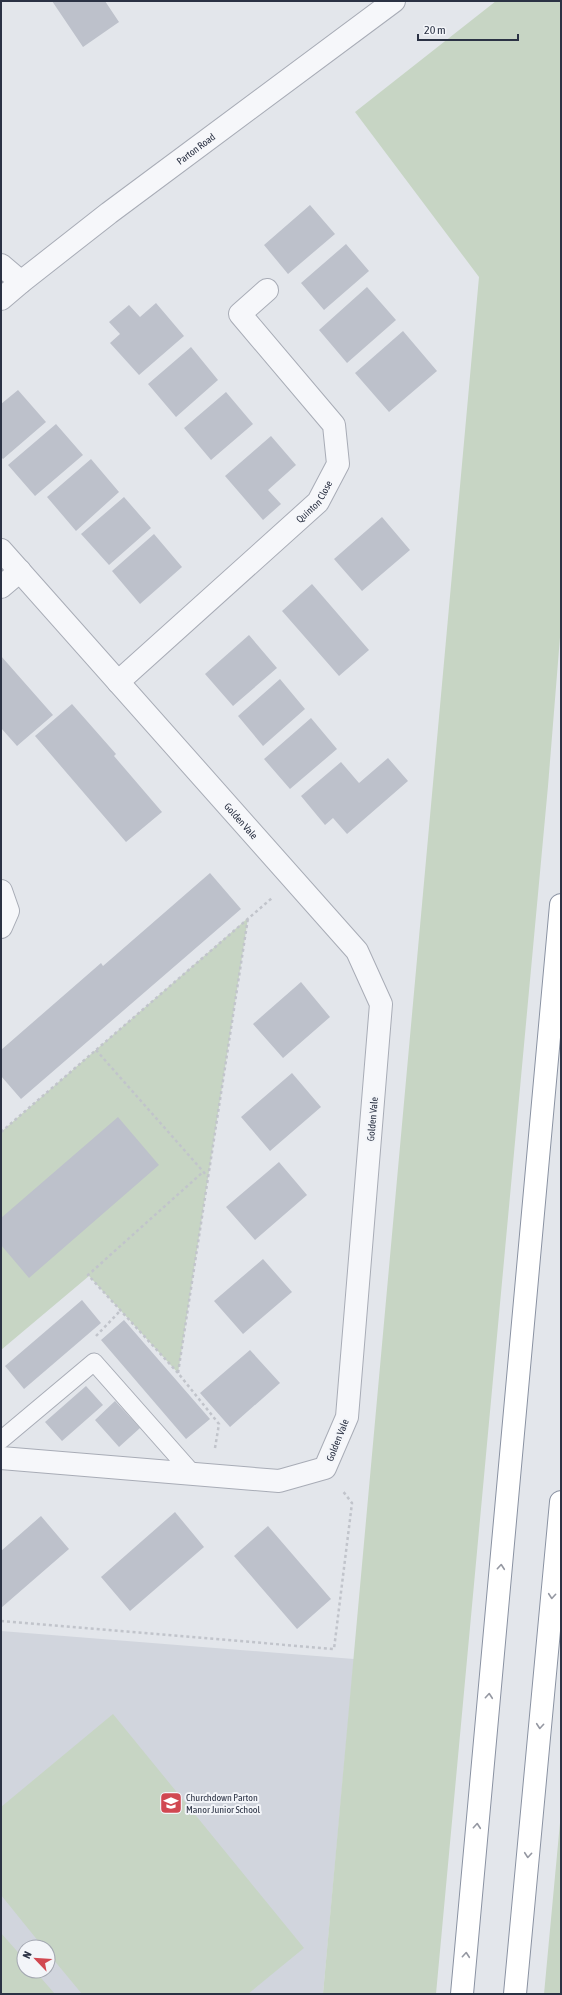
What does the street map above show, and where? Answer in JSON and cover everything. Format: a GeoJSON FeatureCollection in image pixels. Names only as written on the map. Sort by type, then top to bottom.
{"type":"FeatureCollection","features":[{"type":"Feature","properties":{"kind":"highway"},"geometry":{"type":"LineString","coordinates":[[462,1994],[561,905]]}},
{"type":"Feature","properties":{"kind":"highway"},"geometry":{"type":"LineString","coordinates":[[515,1994],[561,1502]]}},
{"type":"Feature","properties":{"kind":"street","name":"Parton Road"},"geometry":{"type":"LineString","coordinates":[[1,299],[109,213],[394,1]]}},
{"type":"Feature","properties":{"kind":"street"},"geometry":{"type":"LineString","coordinates":[[1,265],[21,282]]}},
{"type":"Feature","properties":{"kind":"street","name":"Quinton Close"},"geometry":{"type":"LineString","coordinates":[[118,682],[318,502],[338,464],[334,425],[240,314],[267,290]]}},
{"type":"Feature","properties":{"kind":"street","name":"Golden Vale"},"geometry":{"type":"LineString","coordinates":[[1,550],[357,951],[381,1004],[347,1417],[325,1468],[279,1481],[1,1458]]}},
{"type":"Feature","properties":{"kind":"street"},"geometry":{"type":"LineString","coordinates":[[1,587],[20,571]]}},
{"type":"Feature","properties":{"kind":"street"},"geometry":{"type":"LineString","coordinates":[[1,891],[8,911],[1,927]]}},
{"type":"Feature","properties":{"kind":"lane"},"geometry":{"type":"LineString","coordinates":[[1,1440],[94,1362],[202,1475]]}},
{"type":"Feature","properties":{"kind":"path"},"geometry":{"type":"LineString","coordinates":[[1,1132],[293,879]]}},
{"type":"Feature","properties":{"kind":"path"},"geometry":{"type":"LineString","coordinates":[[178,1374],[248,918]]}},
{"type":"Feature","properties":{"kind":"path"},"geometry":{"type":"LineString","coordinates":[[96,1050],[208,1177]]}},
{"type":"Feature","properties":{"kind":"path"},"geometry":{"type":"LineString","coordinates":[[202,1475],[219,1424],[178,1374],[88,1275],[203,1172]]}},
{"type":"Feature","properties":{"kind":"path"},"geometry":{"type":"LineString","coordinates":[[94,1362],[94,1337],[121,1310]]}},
{"type":"Feature","properties":{"kind":"path"},"geometry":{"type":"LineString","coordinates":[[1,1621],[334,1649],[352,1503],[325,1468]]}},
{"type":"Feature","properties":{"kind":"shaded area","name":"Churchdown Parton Manor Junior School"},"geometry":{"type":"Polygon","coordinates":[[[1,1631],[354,1659],[323,1994],[1,1994],[1,1631]]]}},
{"type":"Feature","properties":{"kind":"green space"},"geometry":{"type":"Polygon","coordinates":[[[496,1],[561,1],[561,625],[548,786],[436,1994],[323,1994],[479,277],[355,112],[496,1]]]}},
{"type":"Feature","properties":{"kind":"green space"},"geometry":{"type":"Polygon","coordinates":[[[248,918],[178,1373],[89,1276],[1,1350],[1,1132],[248,918]]]}},
{"type":"Feature","properties":{"kind":"green space"},"geometry":{"type":"Polygon","coordinates":[[[113,1714],[304,1948],[248,1994],[82,1994],[56,1963],[56,1939],[37,1939],[1,1895],[1,1807],[113,1714]]]}},
{"type":"Feature","properties":{"kind":"green space"},"geometry":{"type":"Polygon","coordinates":[[[561,1812],[561,1994],[544,1994],[561,1812]]]}},
{"type":"Feature","properties":{"kind":"green space"},"geometry":{"type":"Polygon","coordinates":[[[1,1933],[16,1950],[16,1979],[42,1979],[55,1994],[1,1994],[1,1933]]]}},
{"type":"Feature","properties":{"kind":"building"},"geometry":{"type":"Polygon","coordinates":[[[52,1],[105,1],[119,22],[83,47],[52,1]]]}},
{"type":"Feature","properties":{"kind":"building"},"geometry":{"type":"Polygon","coordinates":[[[310,205],[335,234],[288,274],[264,245],[310,205]]]}},
{"type":"Feature","properties":{"kind":"building"},"geometry":{"type":"Polygon","coordinates":[[[346,244],[369,271],[324,310],[301,283],[346,244]]]}},
{"type":"Feature","properties":{"kind":"building"},"geometry":{"type":"Polygon","coordinates":[[[367,287],[396,320],[347,363],[319,330],[367,287]]]}},
{"type":"Feature","properties":{"kind":"building"},"geometry":{"type":"Polygon","coordinates":[[[156,303],[184,336],[139,375],[110,343],[120,334],[109,322],[129,305],[140,317],[156,303]]]}},
{"type":"Feature","properties":{"kind":"building"},"geometry":{"type":"Polygon","coordinates":[[[403,331],[437,371],[389,412],[355,373],[403,331]]]}},
{"type":"Feature","properties":{"kind":"building"},"geometry":{"type":"Polygon","coordinates":[[[191,347],[218,380],[176,417],[148,384],[191,347]]]}},
{"type":"Feature","properties":{"kind":"building"},"geometry":{"type":"Polygon","coordinates":[[[18,390],[46,422],[3,459],[1,457],[1,404],[18,390]]]}},
{"type":"Feature","properties":{"kind":"building"},"geometry":{"type":"Polygon","coordinates":[[[226,392],[253,424],[211,460],[184,428],[226,392]]]}},
{"type":"Feature","properties":{"kind":"building"},"geometry":{"type":"Polygon","coordinates":[[[56,424],[83,455],[35,496],[8,465],[56,424]]]}},
{"type":"Feature","properties":{"kind":"building"},"geometry":{"type":"Polygon","coordinates":[[[271,436],[296,465],[268,490],[281,504],[263,520],[225,476],[271,436]]]}},
{"type":"Feature","properties":{"kind":"building"},"geometry":{"type":"Polygon","coordinates":[[[91,459],[119,492],[76,531],[47,497],[91,459]]]}},
{"type":"Feature","properties":{"kind":"building"},"geometry":{"type":"Polygon","coordinates":[[[124,497],[151,528],[109,565],[81,534],[124,497]]]}},
{"type":"Feature","properties":{"kind":"building"},"geometry":{"type":"Polygon","coordinates":[[[382,517],[410,550],[362,591],[334,559],[382,517]]]}},
{"type":"Feature","properties":{"kind":"building"},"geometry":{"type":"Polygon","coordinates":[[[154,534],[182,567],[140,604],[112,571],[154,534]]]}},
{"type":"Feature","properties":{"kind":"building"},"geometry":{"type":"Polygon","coordinates":[[[312,584],[369,650],[339,676],[282,611],[312,584]]]}},
{"type":"Feature","properties":{"kind":"building"},"geometry":{"type":"Polygon","coordinates":[[[249,635],[277,668],[233,706],[205,674],[249,635]]]}},
{"type":"Feature","properties":{"kind":"building"},"geometry":{"type":"Polygon","coordinates":[[[1,656],[53,715],[17,746],[1,728],[1,656]]]}},
{"type":"Feature","properties":{"kind":"building"},"geometry":{"type":"Polygon","coordinates":[[[280,679],[305,709],[263,746],[238,716],[280,679]]]}},
{"type":"Feature","properties":{"kind":"building"},"geometry":{"type":"Polygon","coordinates":[[[72,704],[116,754],[114,756],[162,812],[126,842],[35,736],[72,704]]]}},
{"type":"Feature","properties":{"kind":"building"},"geometry":{"type":"Polygon","coordinates":[[[311,718],[337,749],[290,789],[264,759],[311,718]]]}},
{"type":"Feature","properties":{"kind":"building"},"geometry":{"type":"Polygon","coordinates":[[[388,758],[408,781],[347,834],[333,818],[325,825],[301,796],[341,762],[359,783],[388,758]]]}},
{"type":"Feature","properties":{"kind":"building"},"geometry":{"type":"Polygon","coordinates":[[[210,873],[241,909],[21,1099],[1,1076],[1,1050],[101,963],[103,966],[210,873]]]}},
{"type":"Feature","properties":{"kind":"building"},"geometry":{"type":"Polygon","coordinates":[[[301,982],[330,1017],[283,1058],[253,1024],[301,982]]]}},
{"type":"Feature","properties":{"kind":"building"},"geometry":{"type":"Polygon","coordinates":[[[292,1073],[321,1107],[270,1151],[241,1117],[292,1073]]]}},
{"type":"Feature","properties":{"kind":"building"},"geometry":{"type":"Polygon","coordinates":[[[118,1117],[159,1165],[29,1278],[1,1245],[1,1218],[118,1117]]]}},
{"type":"Feature","properties":{"kind":"building"},"geometry":{"type":"Polygon","coordinates":[[[279,1162],[307,1195],[255,1240],[226,1207],[279,1162]]]}},
{"type":"Feature","properties":{"kind":"building"},"geometry":{"type":"Polygon","coordinates":[[[263,1259],[292,1292],[243,1334],[214,1301],[263,1259]]]}},
{"type":"Feature","properties":{"kind":"building"},"geometry":{"type":"Polygon","coordinates":[[[82,1300],[101,1323],[24,1389],[5,1366],[82,1300]]]}},
{"type":"Feature","properties":{"kind":"building"},"geometry":{"type":"Polygon","coordinates":[[[124,1320],[210,1419],[186,1439],[101,1340],[124,1320]]]}},
{"type":"Feature","properties":{"kind":"building"},"geometry":{"type":"Polygon","coordinates":[[[250,1350],[280,1383],[230,1427],[200,1393],[250,1350]]]}},
{"type":"Feature","properties":{"kind":"building"},"geometry":{"type":"Polygon","coordinates":[[[86,1386],[103,1405],[62,1441],[45,1422],[86,1386]]]}},
{"type":"Feature","properties":{"kind":"building"},"geometry":{"type":"Polygon","coordinates":[[[115,1401],[140,1428],[119,1447],[95,1420],[115,1401]]]}},
{"type":"Feature","properties":{"kind":"building"},"geometry":{"type":"Polygon","coordinates":[[[175,1512],[204,1547],[130,1611],[101,1577],[175,1512]]]}},
{"type":"Feature","properties":{"kind":"building"},"geometry":{"type":"Polygon","coordinates":[[[41,1516],[69,1549],[1,1608],[1,1551],[41,1516]]]}},
{"type":"Feature","properties":{"kind":"building"},"geometry":{"type":"Polygon","coordinates":[[[268,1526],[331,1599],[297,1629],[234,1556],[268,1526]]]}},
{"type":"Feature","properties":{"kind":"place","name":"Churchdown Parton Manor Junior School"},"geometry":{"type":"Point","coordinates":[171,1803]}}]}
